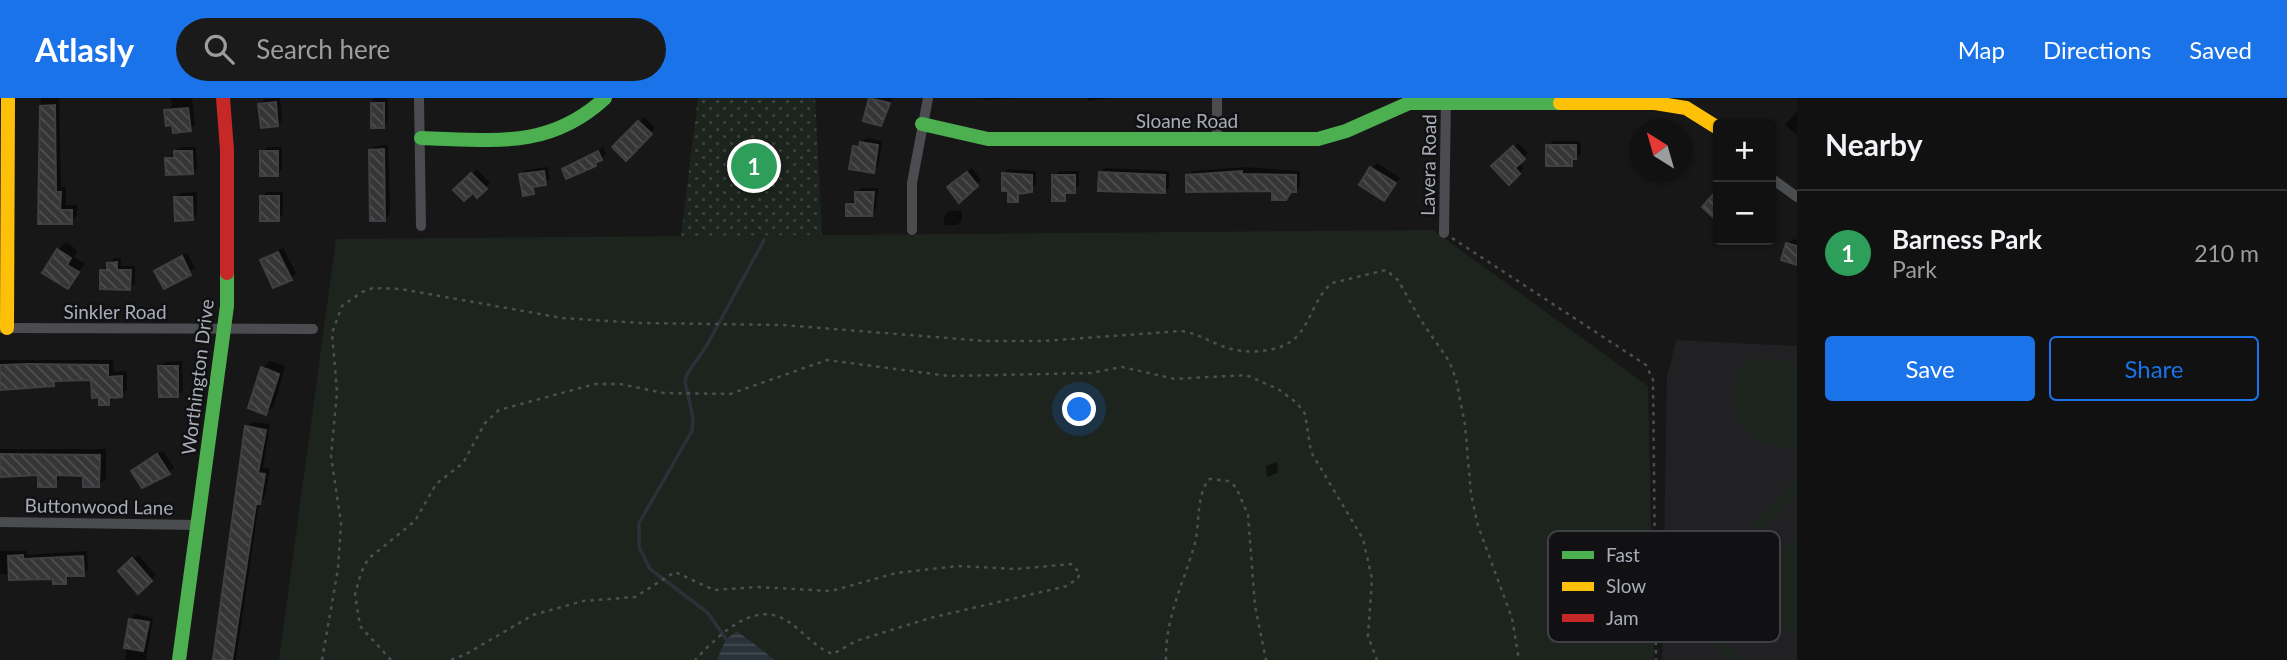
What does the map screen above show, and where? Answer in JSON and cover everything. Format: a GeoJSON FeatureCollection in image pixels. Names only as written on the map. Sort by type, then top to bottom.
{"type":"FeatureCollection","features":[{"type":"Feature","properties":{"kind":"street"},"geometry":{"type":"LineString","coordinates":[[3,328],[8,98]]}},
{"type":"Feature","properties":{"kind":"street","name":"Worthington Drive"},"geometry":{"type":"LineString","coordinates":[[179,660],[224,328],[227,150],[223,98]]}},
{"type":"Feature","properties":{"kind":"street"},"geometry":{"type":"LineString","coordinates":[[419,98],[421,226]]}},
{"type":"Feature","properties":{"kind":"street"},"geometry":{"type":"LineString","coordinates":[[421,138],[516,140],[547,136],[578,123],[605,98]]}},
{"type":"Feature","properties":{"kind":"street"},"geometry":{"type":"LineString","coordinates":[[912,230],[912,183],[928,98]]}},
{"type":"Feature","properties":{"kind":"street"},"geometry":{"type":"LineString","coordinates":[[1217,98],[1217,139]]}},
{"type":"Feature","properties":{"kind":"street","name":"Sloane Road"},"geometry":{"type":"LineString","coordinates":[[922,124],[988,139],[1318,139],[1346,131],[1409,103],[1446,100],[1664,104],[1686,108],[1713,125]]}},
{"type":"Feature","properties":{"kind":"street","name":"Lavera Road"},"geometry":{"type":"LineString","coordinates":[[1444,233],[1446,100]]}},
{"type":"Feature","properties":{"kind":"street"},"geometry":{"type":"LineString","coordinates":[[1776,182],[1797,197]]}},
{"type":"Feature","properties":{"kind":"street","name":"Sinkler Road"},"geometry":{"type":"LineString","coordinates":[[3,328],[313,329]]}},
{"type":"Feature","properties":{"kind":"street","name":"Buttonwood Lane"},"geometry":{"type":"LineString","coordinates":[[0,522],[198,525]]}},
{"type":"Feature","properties":{"kind":"path"},"geometry":{"type":"LineString","coordinates":[[1444,233],[1646,365],[1653,380],[1655,531]]}},
{"type":"Feature","properties":{"kind":"path"},"geometry":{"type":"LineString","coordinates":[[322,660],[338,569],[341,523],[331,456],[337,392],[332,333],[336,317],[349,299],[373,288],[387,287],[562,318],[640,323],[708,321],[1006,341],[1181,331],[1194,332],[1231,349],[1267,350],[1288,345],[1296,337],[1332,284],[1380,270],[1392,272],[1449,361],[1456,379],[1465,425],[1471,494],[1478,526],[1509,606],[1519,660]]}},
{"type":"Feature","properties":{"kind":"path"},"geometry":{"type":"LineString","coordinates":[[391,660],[360,626],[355,594],[361,573],[368,559],[415,521],[442,477],[463,464],[491,416],[511,405],[595,384],[677,393],[730,394],[827,360],[949,376],[1091,373],[1122,367],[1175,379],[1235,374],[1255,377],[1278,389],[1297,403],[1305,414],[1311,452],[1363,539],[1372,579],[1368,636],[1377,660]]}},
{"type":"Feature","properties":{"kind":"path"},"geometry":{"type":"LineString","coordinates":[[1166,660],[1169,622],[1195,542],[1202,489],[1209,479],[1218,478],[1236,487],[1248,514],[1255,606],[1266,660]]}},
{"type":"Feature","properties":{"kind":"path"},"geometry":{"type":"LineString","coordinates":[[451,660],[466,654],[516,622],[549,609],[583,601],[635,597],[675,572],[714,590],[758,587],[814,591],[847,589],[896,573],[971,564],[1016,569],[1071,564],[1080,573],[1078,578],[1067,586],[956,611],[856,641],[834,654],[806,639],[785,619],[758,616],[738,622],[695,660]]}},
{"type":"Feature","properties":{"kind":"path"},"geometry":{"type":"LineString","coordinates":[[1656,642],[1656,660]]}},
{"type":"Feature","properties":{"kind":"shaded area"},"geometry":{"type":"Polygon","coordinates":[[[698,98],[815,98],[822,235],[681,236],[698,98]]]}},
{"type":"Feature","properties":{"kind":"shaded area"},"geometry":{"type":"Polygon","coordinates":[[[1433,230],[1648,386],[1651,531],[1548,531],[1548,642],[1654,642],[1654,660],[279,660],[336,239],[1433,230]]]}},
{"type":"Feature","properties":{"kind":"shaded area"},"geometry":{"type":"Polygon","coordinates":[[[1676,340],[1797,346],[1797,660],[1662,660],[1662,642],[1780,642],[1780,531],[1664,531],[1667,377],[1676,340]]]}},
{"type":"Feature","properties":{"kind":"shaded area"},"geometry":{"type":"Polygon","coordinates":[[[1749,357],[1797,363],[1797,447],[1770,444],[1748,430],[1740,420],[1733,395],[1735,381],[1749,357]]]}},
{"type":"Feature","properties":{"kind":"shaded area"},"geometry":{"type":"Polygon","coordinates":[[[1797,478],[1797,494],[1763,531],[1748,531],[1797,478]]]}},
{"type":"Feature","properties":{"kind":"shaded area"},"geometry":{"type":"Polygon","coordinates":[[[1797,535],[1797,639],[1780,624],[1780,554],[1797,535]]]}},
{"type":"Feature","properties":{"kind":"shaded area"},"geometry":{"type":"Polygon","coordinates":[[[737,631],[775,660],[717,660],[726,639],[737,631]]]}},
{"type":"Feature","properties":{"kind":"shaded area"},"geometry":{"type":"Polygon","coordinates":[[[1716,642],[1728,642],[1743,660],[1728,660],[1716,642]]]}},
{"type":"Feature","properties":{"kind":"building"},"geometry":{"type":"Polygon","coordinates":[[[869,98],[890,103],[881,126],[863,121],[869,98]]]}},
{"type":"Feature","properties":{"kind":"building"},"geometry":{"type":"Polygon","coordinates":[[[276,102],[278,126],[261,128],[258,104],[276,102]]]}},
{"type":"Feature","properties":{"kind":"building"},"geometry":{"type":"Polygon","coordinates":[[[371,103],[384,103],[384,128],[371,128],[371,103]]]}},
{"type":"Feature","properties":{"kind":"building"},"geometry":{"type":"Polygon","coordinates":[[[55,105],[56,192],[61,192],[60,210],[72,210],[72,224],[38,224],[40,106],[55,105]]]}},
{"type":"Feature","properties":{"kind":"building"},"geometry":{"type":"Polygon","coordinates":[[[188,108],[191,131],[173,133],[172,125],[166,126],[164,110],[188,108]]]}},
{"type":"Feature","properties":{"kind":"building"},"geometry":{"type":"Polygon","coordinates":[[[638,121],[652,134],[626,161],[612,147],[638,121]]]}},
{"type":"Feature","properties":{"kind":"building"},"geometry":{"type":"Polygon","coordinates":[[[860,142],[878,145],[874,173],[849,169],[853,146],[859,147],[860,142]]]}},
{"type":"Feature","properties":{"kind":"building"},"geometry":{"type":"Polygon","coordinates":[[[1546,145],[1576,145],[1576,159],[1572,159],[1572,166],[1546,166],[1546,145]]]}},
{"type":"Feature","properties":{"kind":"building"},"geometry":{"type":"Polygon","coordinates":[[[1513,146],[1525,159],[1515,168],[1520,174],[1509,185],[1491,166],[1513,146]]]}},
{"type":"Feature","properties":{"kind":"building"},"geometry":{"type":"Polygon","coordinates":[[[384,149],[385,221],[370,221],[369,150],[384,149]]]}},
{"type":"Feature","properties":{"kind":"building"},"geometry":{"type":"Polygon","coordinates":[[[174,151],[192,151],[193,174],[166,175],[165,158],[174,158],[174,151]]]}},
{"type":"Feature","properties":{"kind":"building"},"geometry":{"type":"Polygon","coordinates":[[[260,151],[278,151],[278,176],[260,176],[260,151]]]}},
{"type":"Feature","properties":{"kind":"building"},"geometry":{"type":"Polygon","coordinates":[[[598,151],[602,160],[595,163],[596,166],[566,179],[562,169],[598,151]]]}},
{"type":"Feature","properties":{"kind":"building"},"geometry":{"type":"Polygon","coordinates":[[[1370,167],[1396,183],[1384,201],[1359,185],[1370,167]]]}},
{"type":"Feature","properties":{"kind":"building"},"geometry":{"type":"Polygon","coordinates":[[[544,171],[546,185],[533,187],[534,194],[523,196],[519,174],[544,171]]]}},
{"type":"Feature","properties":{"kind":"building"},"geometry":{"type":"Polygon","coordinates":[[[1242,171],[1242,174],[1296,175],[1296,192],[1291,192],[1286,200],[1272,200],[1272,191],[1186,192],[1186,175],[1242,171]]]}},
{"type":"Feature","properties":{"kind":"building"},"geometry":{"type":"Polygon","coordinates":[[[967,172],[978,186],[959,203],[947,187],[967,172]]]}},
{"type":"Feature","properties":{"kind":"building"},"geometry":{"type":"Polygon","coordinates":[[[1099,172],[1165,175],[1165,193],[1098,191],[1099,172]]]}},
{"type":"Feature","properties":{"kind":"building"},"geometry":{"type":"Polygon","coordinates":[[[471,173],[487,189],[477,198],[473,193],[464,201],[453,190],[471,173]]]}},
{"type":"Feature","properties":{"kind":"building"},"geometry":{"type":"Polygon","coordinates":[[[1002,173],[1032,175],[1032,192],[1018,194],[1018,202],[1008,202],[1008,191],[1002,191],[1002,173]]]}},
{"type":"Feature","properties":{"kind":"building"},"geometry":{"type":"Polygon","coordinates":[[[1052,175],[1075,175],[1075,193],[1065,193],[1065,201],[1052,201],[1052,175]]]}},
{"type":"Feature","properties":{"kind":"building"},"geometry":{"type":"Polygon","coordinates":[[[855,192],[874,192],[872,216],[846,216],[846,204],[855,204],[855,192]]]}},
{"type":"Feature","properties":{"kind":"building"},"geometry":{"type":"Polygon","coordinates":[[[1713,195],[1713,217],[1702,207],[1713,195]]]}},
{"type":"Feature","properties":{"kind":"building"},"geometry":{"type":"Polygon","coordinates":[[[260,196],[279,196],[279,221],[260,221],[260,196]]]}},
{"type":"Feature","properties":{"kind":"building"},"geometry":{"type":"Polygon","coordinates":[[[174,197],[192,197],[193,220],[175,221],[174,197]]]}},
{"type":"Feature","properties":{"kind":"building"},"geometry":{"type":"Polygon","coordinates":[[[1786,243],[1797,246],[1797,265],[1781,260],[1786,243]]]}},
{"type":"Feature","properties":{"kind":"building"},"geometry":{"type":"Polygon","coordinates":[[[57,249],[71,258],[67,265],[79,272],[68,289],[42,273],[57,249]]]}},
{"type":"Feature","properties":{"kind":"building"},"geometry":{"type":"Polygon","coordinates":[[[278,252],[292,280],[273,288],[260,260],[278,252]]]}},
{"type":"Feature","properties":{"kind":"building"},"geometry":{"type":"Polygon","coordinates":[[[182,256],[191,275],[164,289],[154,271],[182,256]]]}},
{"type":"Feature","properties":{"kind":"building"},"geometry":{"type":"Polygon","coordinates":[[[117,262],[117,270],[131,270],[130,290],[100,289],[100,270],[107,270],[107,263],[117,262]]]}},
{"type":"Feature","properties":{"kind":"building"},"geometry":{"type":"Polygon","coordinates":[[[0,365],[108,365],[108,377],[122,376],[122,397],[109,398],[109,405],[99,405],[99,397],[92,398],[91,380],[54,381],[54,386],[0,390],[0,365]]]}},
{"type":"Feature","properties":{"kind":"building"},"geometry":{"type":"Polygon","coordinates":[[[158,366],[178,366],[178,397],[159,397],[158,366]]]}},
{"type":"Feature","properties":{"kind":"building"},"geometry":{"type":"Polygon","coordinates":[[[261,367],[279,374],[266,415],[248,408],[261,367]]]}},
{"type":"Feature","properties":{"kind":"building"},"geometry":{"type":"Polygon","coordinates":[[[245,426],[266,430],[258,473],[265,474],[260,504],[256,504],[232,660],[213,660],[245,426]]]}},
{"type":"Feature","properties":{"kind":"building"},"geometry":{"type":"Polygon","coordinates":[[[0,454],[100,455],[99,487],[83,487],[83,476],[56,475],[56,487],[38,487],[38,475],[0,477],[0,454]]]}},
{"type":"Feature","properties":{"kind":"building"},"geometry":{"type":"Polygon","coordinates":[[[157,454],[170,474],[142,488],[131,471],[157,454]]]}},
{"type":"Feature","properties":{"kind":"building"},"geometry":{"type":"Polygon","coordinates":[[[23,555],[23,559],[83,556],[84,576],[66,576],[66,584],[53,584],[53,579],[9,580],[8,556],[23,555]]]}},
{"type":"Feature","properties":{"kind":"building"},"geometry":{"type":"Polygon","coordinates":[[[132,558],[152,581],[138,594],[118,571],[132,558]]]}},
{"type":"Feature","properties":{"kind":"building"},"geometry":{"type":"Polygon","coordinates":[[[129,619],[149,622],[143,651],[124,648],[129,619]]]}},
{"type":"Feature","properties":{"kind":"waterway"},"geometry":{"type":"LineString","coordinates":[[726,639],[708,613],[650,569],[639,547],[639,523],[692,431],[693,418],[685,382],[687,374],[707,345],[764,240]]}},
{"type":"Feature","properties":{"kind":"traffic: fast"},"geometry":{"type":"LineString","coordinates":[[421,138],[496,140],[541,134],[584,115],[605,98]]}},
{"type":"Feature","properties":{"kind":"traffic: fast"},"geometry":{"type":"LineString","coordinates":[[922,124],[988,139],[1318,139],[1346,131],[1409,103],[1560,103]]}},
{"type":"Feature","properties":{"kind":"traffic: fast"},"geometry":{"type":"LineString","coordinates":[[179,660],[227,306],[227,273]]}},
{"type":"Feature","properties":{"kind":"traffic: slow"},"geometry":{"type":"LineString","coordinates":[[7,328],[8,98]]}},
{"type":"Feature","properties":{"kind":"traffic: slow"},"geometry":{"type":"LineString","coordinates":[[1560,103],[1655,103],[1686,108],[1713,125]]}},
{"type":"Feature","properties":{"kind":"traffic: jam"},"geometry":{"type":"LineString","coordinates":[[223,98],[227,150],[227,273]]}},
{"type":"Feature","properties":{"kind":"place","name":"Barness Park"},"geometry":{"type":"Point","coordinates":[754,166]}}]}
